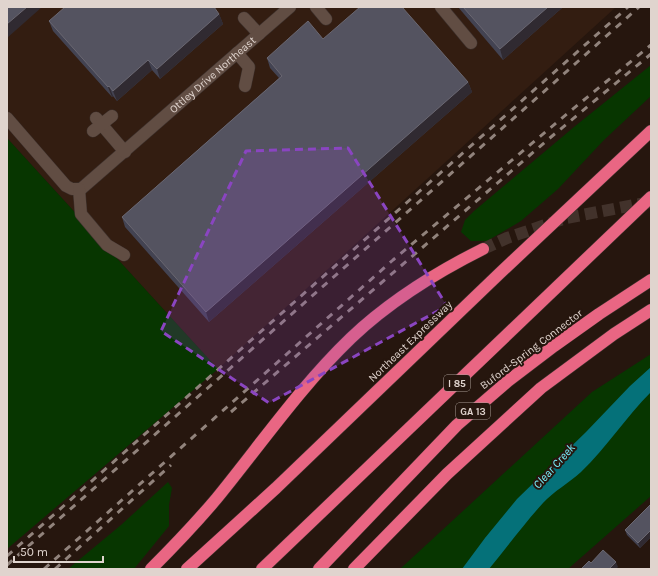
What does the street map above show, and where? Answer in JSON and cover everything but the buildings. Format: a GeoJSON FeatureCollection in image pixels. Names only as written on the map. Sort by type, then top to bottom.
{"type":"FeatureCollection","features":[{"type":"Feature","properties":{"kind":"highway","name":"Northeast Expressway"},"geometry":{"type":"LineString","coordinates":[[187,569],[276,488],[651,130]]}},
{"type":"Feature","properties":{"kind":"highway","name":"I 85"},"geometry":{"type":"LineString","coordinates":[[262,569],[651,197]]}},
{"type":"Feature","properties":{"kind":"highway"},"geometry":{"type":"LineString","coordinates":[[151,569],[215,499],[310,382],[352,337],[379,314],[412,290],[452,264],[483,248]]}},
{"type":"Feature","properties":{"kind":"highway","name":"Buford-Spring Connector"},"geometry":{"type":"LineString","coordinates":[[319,569],[457,425],[508,381],[554,346],[651,280]]}},
{"type":"Feature","properties":{"kind":"highway","name":"GA 13"},"geometry":{"type":"LineString","coordinates":[[354,569],[447,474],[541,388],[614,334],[651,310]]}},
{"type":"Feature","properties":{"kind":"street"},"geometry":{"type":"LineString","coordinates":[[316,7],[326,19]]}},
{"type":"Feature","properties":{"kind":"street"},"geometry":{"type":"LineString","coordinates":[[441,7],[471,43]]}},
{"type":"Feature","properties":{"kind":"street","name":"Ottley Drive Northeast"},"geometry":{"type":"LineString","coordinates":[[79,190],[86,187],[287,8]]}},
{"type":"Feature","properties":{"kind":"street"},"geometry":{"type":"LineString","coordinates":[[244,18],[259,34]]}},
{"type":"Feature","properties":{"kind":"street"},"geometry":{"type":"LineString","coordinates":[[237,53],[249,67],[245,86]]}},
{"type":"Feature","properties":{"kind":"street"},"geometry":{"type":"LineString","coordinates":[[112,116],[97,125],[125,152]]}},
{"type":"Feature","properties":{"kind":"street"},"geometry":{"type":"LineString","coordinates":[[7,118],[66,186],[79,190],[81,214],[107,245],[124,255]]}},
{"type":"Feature","properties":{"kind":"highlighted area"},"geometry":{"type":"Polygon","coordinates":[[[348,148],[447,306],[269,403],[161,331],[246,151],[348,148]]]}},
{"type":"Feature","properties":{"kind":"shaded area"},"geometry":{"type":"Polygon","coordinates":[[[7,7],[616,7],[218,369],[7,138],[7,7]]]}},
{"type":"Feature","properties":{"kind":"green space"},"geometry":{"type":"Polygon","coordinates":[[[651,65],[651,96],[604,140],[558,189],[521,221],[487,241],[471,241],[461,232],[465,220],[474,211],[651,65]]]}},
{"type":"Feature","properties":{"kind":"green space"},"geometry":{"type":"Polygon","coordinates":[[[7,138],[218,369],[7,549],[7,138]]]}},
{"type":"Feature","properties":{"kind":"green space"},"geometry":{"type":"Polygon","coordinates":[[[651,354],[651,496],[568,569],[400,569],[592,392],[651,354]]]}},
{"type":"Feature","properties":{"kind":"green space"},"geometry":{"type":"Polygon","coordinates":[[[168,482],[172,488],[169,505],[169,526],[134,569],[68,569],[121,525],[168,482]]]}},
{"type":"Feature","properties":{"kind":"water","name":"Clear Creek"},"geometry":{"type":"Polygon","coordinates":[[[651,367],[651,392],[581,472],[543,503],[489,569],[462,569],[517,499],[586,432],[630,386],[651,367]]]}},
{"type":"Feature","properties":{"kind":"tunnel"},"geometry":{"type":"LineString","coordinates":[[483,249],[507,238],[566,218],[650,202]]}},
{"type":"Feature","properties":{"kind":"railway"},"geometry":{"type":"LineString","coordinates":[[7,556],[628,7]]}},
{"type":"Feature","properties":{"kind":"railway"},"geometry":{"type":"LineString","coordinates":[[7,565],[639,7]]}},
{"type":"Feature","properties":{"kind":"railway"},"geometry":{"type":"LineString","coordinates":[[44,569],[393,260],[651,45]]}},
{"type":"Feature","properties":{"kind":"railway"},"geometry":{"type":"LineString","coordinates":[[231,412],[551,137],[651,54]]}},
{"type":"Feature","properties":{"kind":"railway"},"geometry":{"type":"LineString","coordinates":[[55,569],[171,465]]}}]}
